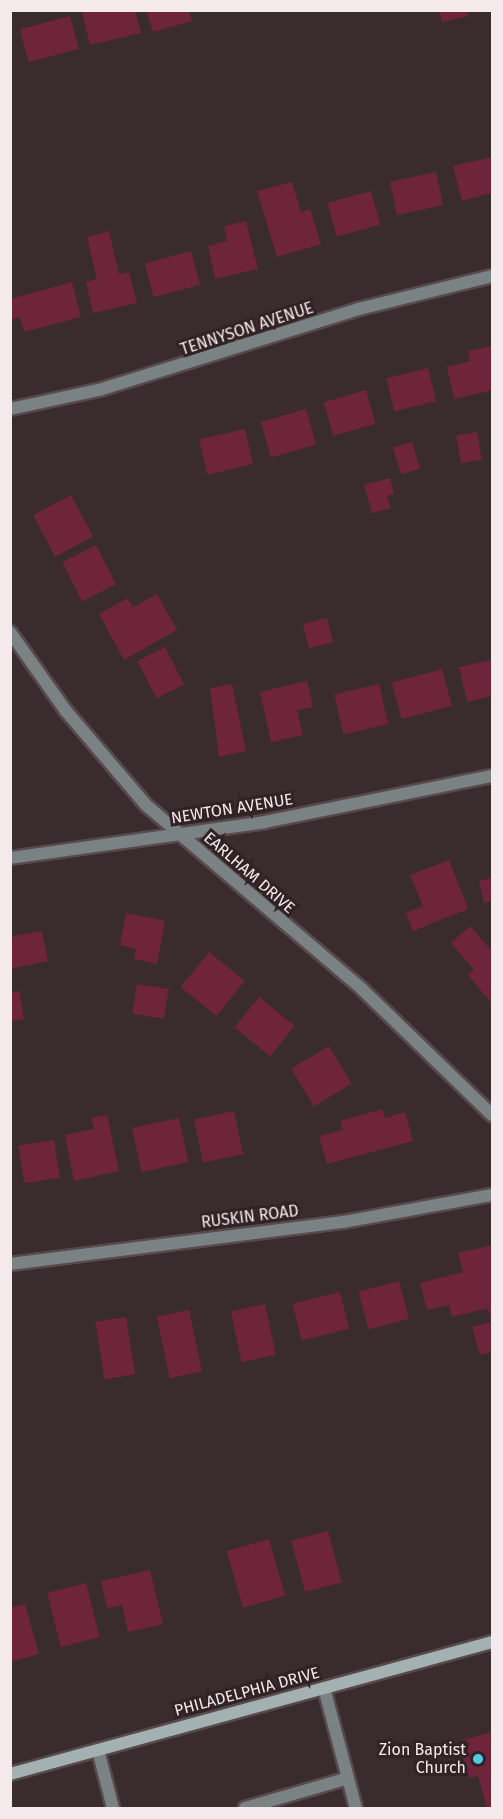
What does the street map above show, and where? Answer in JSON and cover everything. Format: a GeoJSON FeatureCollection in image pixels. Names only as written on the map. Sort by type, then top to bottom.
{"type":"FeatureCollection","features":[{"type":"Feature","properties":{"kind":"main road","name":"PHILADELPHIA DRIVE"},"geometry":{"type":"LineString","coordinates":[[10,1774],[492,1642]]}},
{"type":"Feature","properties":{"kind":"street","name":"TENNYSON AVENUE"},"geometry":{"type":"LineString","coordinates":[[10,409],[163,373],[359,309],[492,276]]}},
{"type":"Feature","properties":{"kind":"street","name":"EARLHAM DRIVE"},"geometry":{"type":"LineString","coordinates":[[10,632],[66,711],[146,805],[362,989],[492,1115]]}},
{"type":"Feature","properties":{"kind":"street","name":"NEWTON AVENUE"},"geometry":{"type":"LineString","coordinates":[[10,858],[178,834],[492,776]]}},
{"type":"Feature","properties":{"kind":"street","name":"RUSKIN ROAD"},"geometry":{"type":"LineString","coordinates":[[10,1264],[343,1222],[492,1195]]}},
{"type":"Feature","properties":{"kind":"street"},"geometry":{"type":"LineString","coordinates":[[324,1688],[356,1809]]}},
{"type":"Feature","properties":{"kind":"street"},"geometry":{"type":"LineString","coordinates":[[98,1750],[113,1809]]}},
{"type":"Feature","properties":{"kind":"street"},"geometry":{"type":"LineString","coordinates":[[244,1809],[348,1778]]}},
{"type":"Feature","properties":{"kind":"building"},"geometry":{"type":"Polygon","coordinates":[[[95,10],[135,10],[141,33],[90,45],[82,13],[95,10]]]}},
{"type":"Feature","properties":{"kind":"building"},"geometry":{"type":"Polygon","coordinates":[[[146,10],[189,10],[192,21],[153,32],[146,10]]]}},
{"type":"Feature","properties":{"kind":"building"},"geometry":{"type":"Polygon","coordinates":[[[439,10],[466,10],[468,16],[442,22],[439,10]]]}},
{"type":"Feature","properties":{"kind":"building"},"geometry":{"type":"Polygon","coordinates":[[[70,16],[79,49],[29,62],[20,29],[70,16]]]}},
{"type":"Feature","properties":{"kind":"building"},"geometry":{"type":"Polygon","coordinates":[[[492,157],[492,193],[462,201],[453,166],[492,157]]]}},
{"type":"Feature","properties":{"kind":"building"},"geometry":{"type":"Polygon","coordinates":[[[436,172],[443,205],[397,215],[390,182],[436,172]]]}},
{"type":"Feature","properties":{"kind":"building"},"geometry":{"type":"Polygon","coordinates":[[[292,182],[301,212],[310,209],[321,244],[277,257],[257,191],[292,182]]]}},
{"type":"Feature","properties":{"kind":"building"},"geometry":{"type":"Polygon","coordinates":[[[371,191],[380,225],[337,236],[328,203],[371,191]]]}},
{"type":"Feature","properties":{"kind":"building"},"geometry":{"type":"Polygon","coordinates":[[[246,221],[258,269],[215,279],[208,246],[227,241],[224,226],[246,221]]]}},
{"type":"Feature","properties":{"kind":"building"},"geometry":{"type":"Polygon","coordinates":[[[109,231],[119,274],[129,272],[137,303],[93,313],[86,282],[97,279],[87,237],[109,231]]]}},
{"type":"Feature","properties":{"kind":"building"},"geometry":{"type":"Polygon","coordinates":[[[191,251],[200,285],[154,297],[145,263],[191,251]]]}},
{"type":"Feature","properties":{"kind":"building"},"geometry":{"type":"Polygon","coordinates":[[[72,282],[81,317],[24,332],[20,317],[10,320],[10,299],[72,282]]]}},
{"type":"Feature","properties":{"kind":"building"},"geometry":{"type":"Polygon","coordinates":[[[491,346],[492,390],[454,399],[447,367],[470,361],[468,351],[491,346]]]}},
{"type":"Feature","properties":{"kind":"building"},"geometry":{"type":"Polygon","coordinates":[[[428,368],[436,401],[395,411],[386,378],[428,368]]]}},
{"type":"Feature","properties":{"kind":"building"},"geometry":{"type":"Polygon","coordinates":[[[366,390],[376,424],[333,436],[324,402],[366,390]]]}},
{"type":"Feature","properties":{"kind":"building"},"geometry":{"type":"Polygon","coordinates":[[[306,409],[316,445],[271,458],[261,422],[306,409]]]}},
{"type":"Feature","properties":{"kind":"building"},"geometry":{"type":"Polygon","coordinates":[[[245,429],[253,464],[207,475],[199,440],[245,429]]]}},
{"type":"Feature","properties":{"kind":"building"},"geometry":{"type":"Polygon","coordinates":[[[477,432],[482,460],[461,463],[456,436],[477,432]]]}},
{"type":"Feature","properties":{"kind":"building"},"geometry":{"type":"Polygon","coordinates":[[[412,442],[420,469],[401,475],[393,448],[412,442]]]}},
{"type":"Feature","properties":{"kind":"building"},"geometry":{"type":"Polygon","coordinates":[[[390,478],[394,494],[387,496],[391,508],[372,513],[364,485],[390,478]]]}},
{"type":"Feature","properties":{"kind":"building"},"geometry":{"type":"Polygon","coordinates":[[[71,495],[93,536],[55,557],[33,515],[71,495]]]}},
{"type":"Feature","properties":{"kind":"building"},"geometry":{"type":"Polygon","coordinates":[[[96,545],[116,584],[82,601],[62,562],[96,545]]]}},
{"type":"Feature","properties":{"kind":"building"},"geometry":{"type":"Polygon","coordinates":[[[157,594],[177,630],[124,660],[99,614],[128,598],[133,607],[157,594]]]}},
{"type":"Feature","properties":{"kind":"building"},"geometry":{"type":"Polygon","coordinates":[[[327,618],[333,642],[309,648],[303,624],[327,618]]]}},
{"type":"Feature","properties":{"kind":"building"},"geometry":{"type":"Polygon","coordinates":[[[165,647],[184,684],[156,698],[137,661],[165,647]]]}},
{"type":"Feature","properties":{"kind":"building"},"geometry":{"type":"Polygon","coordinates":[[[492,660],[492,696],[467,702],[459,667],[492,660]]]}},
{"type":"Feature","properties":{"kind":"building"},"geometry":{"type":"Polygon","coordinates":[[[442,669],[452,706],[402,719],[392,682],[442,669]]]}},
{"type":"Feature","properties":{"kind":"building"},"geometry":{"type":"Polygon","coordinates":[[[307,681],[313,707],[297,710],[303,735],[271,742],[260,692],[307,681]]]}},
{"type":"Feature","properties":{"kind":"building"},"geometry":{"type":"Polygon","coordinates":[[[232,684],[246,751],[219,757],[210,688],[232,684]]]}},
{"type":"Feature","properties":{"kind":"building"},"geometry":{"type":"Polygon","coordinates":[[[379,684],[388,724],[343,734],[334,694],[379,684]]]}},
{"type":"Feature","properties":{"kind":"building"},"geometry":{"type":"Polygon","coordinates":[[[449,860],[468,909],[413,931],[406,913],[423,906],[410,875],[449,860]]]}},
{"type":"Feature","properties":{"kind":"building"},"geometry":{"type":"Polygon","coordinates":[[[492,878],[492,901],[484,903],[479,881],[492,878]]]}},
{"type":"Feature","properties":{"kind":"building"},"geometry":{"type":"Polygon","coordinates":[[[126,913],[165,921],[157,964],[134,959],[136,949],[120,945],[126,913]]]}},
{"type":"Feature","properties":{"kind":"building"},"geometry":{"type":"Polygon","coordinates":[[[470,926],[492,951],[492,1004],[468,975],[474,970],[451,943],[470,926]]]}},
{"type":"Feature","properties":{"kind":"building"},"geometry":{"type":"Polygon","coordinates":[[[42,931],[48,961],[10,969],[10,937],[42,931]]]}},
{"type":"Feature","properties":{"kind":"building"},"geometry":{"type":"Polygon","coordinates":[[[209,952],[245,981],[216,1016],[181,987],[209,952]]]}},
{"type":"Feature","properties":{"kind":"building"},"geometry":{"type":"Polygon","coordinates":[[[137,984],[169,989],[164,1019],[132,1014],[137,984]]]}},
{"type":"Feature","properties":{"kind":"building"},"geometry":{"type":"Polygon","coordinates":[[[19,991],[24,1019],[10,1021],[10,993],[19,991]]]}},
{"type":"Feature","properties":{"kind":"building"},"geometry":{"type":"Polygon","coordinates":[[[259,997],[295,1026],[270,1056],[234,1027],[259,997]]]}},
{"type":"Feature","properties":{"kind":"building"},"geometry":{"type":"Polygon","coordinates":[[[329,1046],[352,1084],[314,1106],[291,1069],[329,1046]]]}},
{"type":"Feature","properties":{"kind":"building"},"geometry":{"type":"Polygon","coordinates":[[[382,1109],[385,1118],[405,1112],[413,1141],[327,1164],[319,1136],[343,1130],[340,1121],[382,1109]]]}},
{"type":"Feature","properties":{"kind":"building"},"geometry":{"type":"Polygon","coordinates":[[[234,1111],[243,1154],[203,1163],[194,1120],[234,1111]]]}},
{"type":"Feature","properties":{"kind":"building"},"geometry":{"type":"Polygon","coordinates":[[[107,1115],[119,1171],[74,1181],[65,1135],[94,1129],[91,1118],[107,1115]]]}},
{"type":"Feature","properties":{"kind":"building"},"geometry":{"type":"Polygon","coordinates":[[[179,1118],[188,1162],[141,1172],[132,1128],[179,1118]]]}},
{"type":"Feature","properties":{"kind":"building"},"geometry":{"type":"Polygon","coordinates":[[[54,1140],[60,1178],[24,1183],[18,1146],[54,1140]]]}},
{"type":"Feature","properties":{"kind":"building"},"geometry":{"type":"Polygon","coordinates":[[[492,1245],[492,1352],[480,1355],[472,1327],[491,1322],[488,1308],[452,1317],[449,1305],[427,1310],[420,1283],[463,1272],[458,1253],[492,1245]]]}},
{"type":"Feature","properties":{"kind":"building"},"geometry":{"type":"Polygon","coordinates":[[[399,1281],[409,1319],[369,1330],[358,1292],[399,1281]]]}},
{"type":"Feature","properties":{"kind":"building"},"geometry":{"type":"Polygon","coordinates":[[[340,1292],[349,1329],[302,1341],[292,1304],[340,1292]]]}},
{"type":"Feature","properties":{"kind":"building"},"geometry":{"type":"Polygon","coordinates":[[[265,1304],[276,1355],[242,1362],[231,1311],[265,1304]]]}},
{"type":"Feature","properties":{"kind":"building"},"geometry":{"type":"Polygon","coordinates":[[[189,1310],[202,1372],[170,1378],[157,1317],[189,1310]]]}},
{"type":"Feature","properties":{"kind":"building"},"geometry":{"type":"Polygon","coordinates":[[[126,1317],[135,1374],[104,1379],[95,1322],[126,1317]]]}},
{"type":"Feature","properties":{"kind":"building"},"geometry":{"type":"Polygon","coordinates":[[[328,1531],[342,1582],[305,1592],[291,1541],[328,1531]]]}},
{"type":"Feature","properties":{"kind":"building"},"geometry":{"type":"Polygon","coordinates":[[[269,1539],[285,1596],[243,1608],[227,1551],[269,1539]]]}},
{"type":"Feature","properties":{"kind":"building"},"geometry":{"type":"Polygon","coordinates":[[[150,1570],[163,1624],[128,1632],[122,1605],[107,1608],[101,1581],[150,1570]]]}},
{"type":"Feature","properties":{"kind":"building"},"geometry":{"type":"Polygon","coordinates":[[[86,1583],[100,1637],[61,1647],[47,1593],[86,1583]]]}},
{"type":"Feature","properties":{"kind":"building"},"geometry":{"type":"Polygon","coordinates":[[[25,1604],[39,1654],[10,1662],[10,1608],[25,1604]]]}},
{"type":"Feature","properties":{"kind":"building","name":"Zion Baptist Church"},"geometry":{"type":"Polygon","coordinates":[[[492,1732],[492,1808],[487,1808],[478,1776],[469,1778],[459,1741],[492,1732]]]}},
{"type":"Feature","properties":{"kind":"place","name":"Zion Baptist Church"},"geometry":{"type":"Point","coordinates":[478,1759]}}]}
